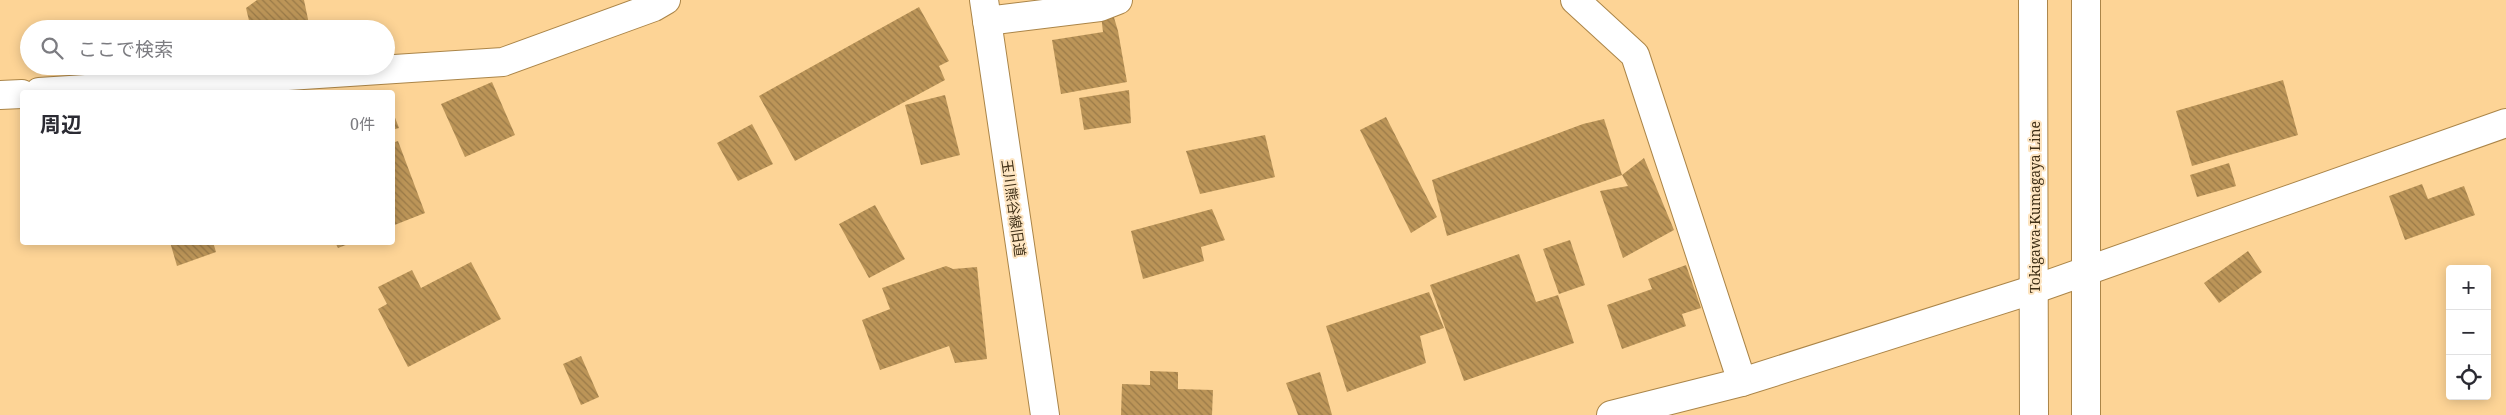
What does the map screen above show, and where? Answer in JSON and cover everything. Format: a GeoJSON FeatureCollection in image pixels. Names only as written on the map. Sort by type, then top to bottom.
{"type":"FeatureCollection","features":[{"type":"Feature","properties":{"kind":"street"},"geometry":{"type":"LineString","coordinates":[[395,69],[503,62],[654,7],[666,0]]}},
{"type":"Feature","properties":{"kind":"street"},"geometry":{"type":"LineString","coordinates":[[985,10],[1100,7],[1118,0]]}},
{"type":"Feature","properties":{"kind":"street"},"geometry":{"type":"LineString","coordinates":[[1575,0],[1635,56],[1742,382]]}},
{"type":"Feature","properties":{"kind":"street","name":"Tokigawa-Kumagaya Line"},"geometry":{"type":"LineString","coordinates":[[2033,0],[2034,415]]}},
{"type":"Feature","properties":{"kind":"street"},"geometry":{"type":"LineString","coordinates":[[2086,0],[2086,415]]}},
{"type":"Feature","properties":{"kind":"street","name":"玉川熊谷線旧道"},"geometry":{"type":"LineString","coordinates":[[985,10],[1045,415]]}},
{"type":"Feature","properties":{"kind":"street"},"geometry":{"type":"LineString","coordinates":[[70,90],[302,75]]}},
{"type":"Feature","properties":{"kind":"street"},"geometry":{"type":"LineString","coordinates":[[0,95],[20,94]]}},
{"type":"Feature","properties":{"kind":"street"},"geometry":{"type":"LineString","coordinates":[[1611,415],[1742,382],[2035,289],[2506,123]]}},
{"type":"Feature","properties":{"kind":"building"},"geometry":{"type":"Polygon","coordinates":[[[257,0],[304,0],[308,20],[249,20],[246,8],[257,0]]]}},
{"type":"Feature","properties":{"kind":"building"},"geometry":{"type":"Polygon","coordinates":[[[1110,4],[1118,31],[1127,82],[1061,94],[1052,40],[1103,32],[1100,7],[1110,4]]]}},
{"type":"Feature","properties":{"kind":"building"},"geometry":{"type":"Polygon","coordinates":[[[919,7],[949,61],[939,66],[945,80],[795,161],[759,96],[919,7]]]}},
{"type":"Feature","properties":{"kind":"building"},"geometry":{"type":"Polygon","coordinates":[[[2283,80],[2298,135],[2192,166],[2176,111],[2283,80]]]}},
{"type":"Feature","properties":{"kind":"building"},"geometry":{"type":"Polygon","coordinates":[[[492,82],[515,135],[465,157],[441,104],[492,82]]]}},
{"type":"Feature","properties":{"kind":"building"},"geometry":{"type":"Polygon","coordinates":[[[1129,90],[1131,123],[1084,130],[1079,98],[1129,90]]]}},
{"type":"Feature","properties":{"kind":"building"},"geometry":{"type":"Polygon","coordinates":[[[945,95],[960,155],[921,165],[905,105],[945,95]]]}},
{"type":"Feature","properties":{"kind":"building"},"geometry":{"type":"Polygon","coordinates":[[[1386,117],[1437,217],[1411,233],[1360,130],[1386,117]]]}},
{"type":"Feature","properties":{"kind":"building"},"geometry":{"type":"Polygon","coordinates":[[[395,118],[399,128],[395,129],[395,118]]]}},
{"type":"Feature","properties":{"kind":"building"},"geometry":{"type":"Polygon","coordinates":[[[1604,119],[1622,175],[1447,236],[1432,180],[1583,124],[1604,119]]]}},
{"type":"Feature","properties":{"kind":"building"},"geometry":{"type":"Polygon","coordinates":[[[752,124],[773,164],[738,181],[717,143],[752,124]]]}},
{"type":"Feature","properties":{"kind":"building"},"geometry":{"type":"Polygon","coordinates":[[[1265,135],[1275,177],[1200,194],[1186,151],[1265,135]]]}},
{"type":"Feature","properties":{"kind":"building"},"geometry":{"type":"Polygon","coordinates":[[[398,141],[425,213],[395,225],[395,142],[398,141]]]}},
{"type":"Feature","properties":{"kind":"building"},"geometry":{"type":"Polygon","coordinates":[[[1644,158],[1674,230],[1623,258],[1600,191],[1628,186],[1622,175],[1644,158]]]}},
{"type":"Feature","properties":{"kind":"building"},"geometry":{"type":"Polygon","coordinates":[[[2229,163],[2236,186],[2197,197],[2190,175],[2229,163]]]}},
{"type":"Feature","properties":{"kind":"building"},"geometry":{"type":"Polygon","coordinates":[[[2422,184],[2428,199],[2464,186],[2475,215],[2405,240],[2389,196],[2422,184]]]}},
{"type":"Feature","properties":{"kind":"building"},"geometry":{"type":"Polygon","coordinates":[[[875,205],[905,259],[869,278],[839,224],[875,205]]]}},
{"type":"Feature","properties":{"kind":"building"},"geometry":{"type":"Polygon","coordinates":[[[1212,209],[1225,240],[1201,247],[1204,261],[1143,279],[1131,231],[1212,209]]]}},
{"type":"Feature","properties":{"kind":"building"},"geometry":{"type":"Polygon","coordinates":[[[1570,240],[1585,285],[1559,294],[1543,249],[1570,240]]]}},
{"type":"Feature","properties":{"kind":"building"},"geometry":{"type":"Polygon","coordinates":[[[171,245],[214,245],[216,252],[177,266],[171,245]]]}},
{"type":"Feature","properties":{"kind":"building"},"geometry":{"type":"Polygon","coordinates":[[[2248,251],[2262,272],[2219,303],[2204,283],[2248,251]]]}},
{"type":"Feature","properties":{"kind":"building"},"geometry":{"type":"Polygon","coordinates":[[[1519,254],[1536,302],[1558,295],[1574,343],[1464,381],[1430,285],[1519,254]]]}},
{"type":"Feature","properties":{"kind":"building"},"geometry":{"type":"Polygon","coordinates":[[[471,262],[501,319],[408,367],[378,309],[387,304],[378,287],[412,270],[421,288],[471,262]]]}},
{"type":"Feature","properties":{"kind":"building"},"geometry":{"type":"Polygon","coordinates":[[[1686,265],[1701,308],[1682,314],[1686,326],[1622,349],[1607,305],[1652,289],[1648,279],[1686,265]]]}},
{"type":"Feature","properties":{"kind":"building"},"geometry":{"type":"Polygon","coordinates":[[[946,266],[953,269],[977,267],[987,359],[955,363],[949,346],[880,370],[862,320],[890,309],[882,288],[946,266]]]}},
{"type":"Feature","properties":{"kind":"building"},"geometry":{"type":"Polygon","coordinates":[[[1429,292],[1444,328],[1420,336],[1426,363],[1347,392],[1326,326],[1429,292]]]}},
{"type":"Feature","properties":{"kind":"building"},"geometry":{"type":"Polygon","coordinates":[[[581,356],[599,397],[581,405],[563,364],[581,356]]]}},
{"type":"Feature","properties":{"kind":"building"},"geometry":{"type":"Polygon","coordinates":[[[1150,371],[1178,372],[1178,389],[1213,390],[1212,415],[1121,415],[1122,384],[1150,385],[1150,371]]]}},
{"type":"Feature","properties":{"kind":"building"},"geometry":{"type":"Polygon","coordinates":[[[1320,372],[1332,415],[1298,415],[1286,383],[1320,372]]]}}]}
